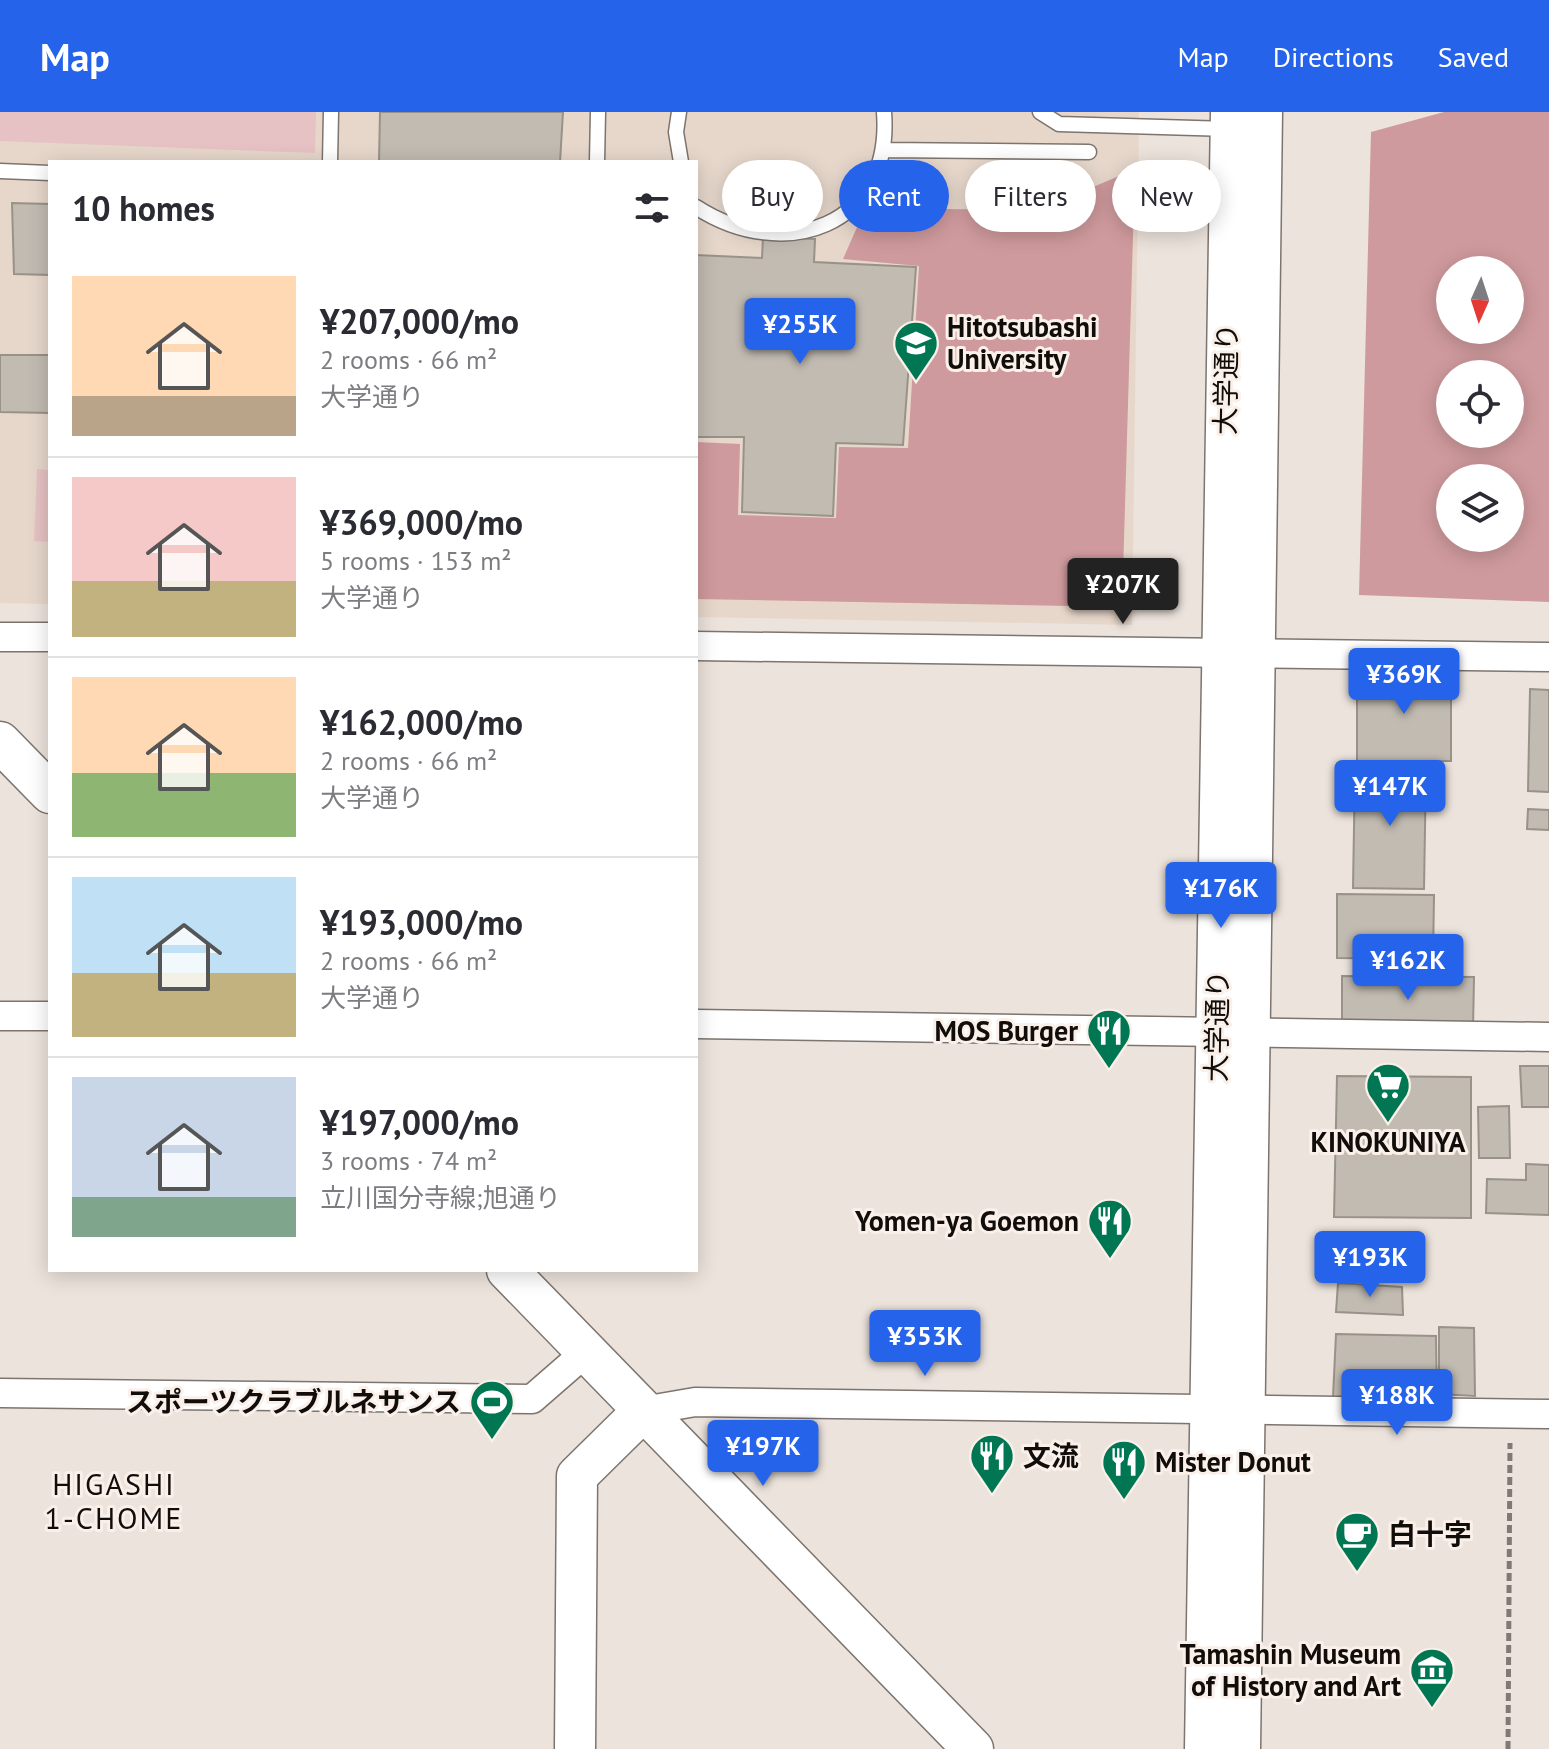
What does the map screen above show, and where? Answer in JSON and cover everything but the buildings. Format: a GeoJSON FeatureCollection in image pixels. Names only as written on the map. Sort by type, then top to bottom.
{"type":"FeatureCollection","features":[{"type":"Feature","properties":{"kind":"main road","name":"大学通り"},"geometry":{"type":"LineString","coordinates":[[1240,1749],[1228,1408],[1246,121]]}},
{"type":"Feature","properties":{"kind":"main road"},"geometry":{"type":"LineString","coordinates":[[0,742],[48,791]]}},
{"type":"Feature","properties":{"kind":"main road"},"geometry":{"type":"LineString","coordinates":[[509,1272],[973,1749]]}},
{"type":"Feature","properties":{"kind":"main road","name":"大学通り"},"geometry":{"type":"LineString","coordinates":[[1205,1749],[1228,1408]]}},
{"type":"Feature","properties":{"kind":"main road"},"geometry":{"type":"LineString","coordinates":[[575,1749],[577,1476],[643,1411]]}},
{"type":"Feature","properties":{"kind":"street"},"geometry":{"type":"LineString","coordinates":[[0,637],[48,637]]}},
{"type":"Feature","properties":{"kind":"street"},"geometry":{"type":"LineString","coordinates":[[698,646],[1549,657]]}},
{"type":"Feature","properties":{"kind":"street"},"geometry":{"type":"LineString","coordinates":[[0,1016],[48,1016]]}},
{"type":"Feature","properties":{"kind":"street"},"geometry":{"type":"LineString","coordinates":[[698,1024],[1549,1037]]}},
{"type":"Feature","properties":{"kind":"street"},"geometry":{"type":"LineString","coordinates":[[0,1393],[532,1399],[586,1352]]}},
{"type":"Feature","properties":{"kind":"street"},"geometry":{"type":"LineString","coordinates":[[643,1411],[695,1402],[1549,1414]]}},
{"type":"Feature","properties":{"kind":"lane"},"geometry":{"type":"LineString","coordinates":[[330,160],[331,112]]}},
{"type":"Feature","properties":{"kind":"lane"},"geometry":{"type":"LineString","coordinates":[[597,160],[598,112]]}},
{"type":"Feature","properties":{"kind":"lane"},"geometry":{"type":"LineString","coordinates":[[679,112],[676,132],[681,160]]}},
{"type":"Feature","properties":{"kind":"lane"},"geometry":{"type":"LineString","coordinates":[[698,208],[713,218],[759,234],[785,236],[812,230],[840,215],[873,183],[885,150],[884,112]]}},
{"type":"Feature","properties":{"kind":"lane"},"geometry":{"type":"LineString","coordinates":[[1040,112],[1059,124],[1246,121]]}},
{"type":"Feature","properties":{"kind":"lane"},"geometry":{"type":"LineString","coordinates":[[885,150],[1089,152]]}},
{"type":"Feature","properties":{"kind":"lane"},"geometry":{"type":"LineString","coordinates":[[0,171],[48,173]]}},
{"type":"Feature","properties":{"kind":"lane"},"geometry":{"type":"LineString","coordinates":[[698,196],[713,218]]}},
{"type":"Feature","properties":{"kind":"path"},"geometry":{"type":"LineString","coordinates":[[1508,1749],[1511,1414]]}},
{"type":"Feature","properties":{"kind":"shaded area","name":"Hitotsubashi University"},"geometry":{"type":"Polygon","coordinates":[[[0,112],[1139,112],[1138,160],[1112,160],[1112,232],[1137,232],[1132,625],[698,617],[698,160],[48,160],[48,604],[0,603],[0,112]]]}},
{"type":"Feature","properties":{"kind":"shaded area"},"geometry":{"type":"Polygon","coordinates":[[[0,112],[316,112],[315,153],[0,141],[0,112]]]}},
{"type":"Feature","properties":{"kind":"shaded area"},"geometry":{"type":"Polygon","coordinates":[[[1444,112],[1549,112],[1549,602],[1359,595],[1371,132],[1444,112]]]}},
{"type":"Feature","properties":{"kind":"shaded area"},"geometry":{"type":"Polygon","coordinates":[[[1112,179],[1112,232],[1133,232],[1122,607],[698,599],[698,442],[740,444],[738,515],[836,518],[839,447],[908,448],[919,266],[843,259],[855,232],[949,232],[949,209],[965,209],[965,232],[1096,232],[1096,186],[1112,179]]]}},
{"type":"Feature","properties":{"kind":"shaded area"},"geometry":{"type":"Polygon","coordinates":[[[37,469],[48,470],[48,542],[34,541],[37,469]]]}},
{"type":"Feature","properties":{"kind":"place","name":"Hitotsubashi University"},"geometry":{"type":"Point","coordinates":[916,382]}},
{"type":"Feature","properties":{"kind":"place","name":"MOS Burger"},"geometry":{"type":"Point","coordinates":[1109,1070]}},
{"type":"Feature","properties":{"kind":"place","name":"KINOKUNIYA"},"geometry":{"type":"Point","coordinates":[1388,1124]}},
{"type":"Feature","properties":{"kind":"place","name":"Yomen-ya Goemon"},"geometry":{"type":"Point","coordinates":[1110,1260]}},
{"type":"Feature","properties":{"kind":"place","name":"スポーツクラブルネサンス"},"geometry":{"type":"Point","coordinates":[492,1441]}},
{"type":"Feature","properties":{"kind":"place","name":"文流"},"geometry":{"type":"Point","coordinates":[992,1495]}},
{"type":"Feature","properties":{"kind":"place","name":"Mister Donut"},"geometry":{"type":"Point","coordinates":[1124,1501]}},
{"type":"Feature","properties":{"kind":"place","name":"白十字"},"geometry":{"type":"Point","coordinates":[1357,1573]}},
{"type":"Feature","properties":{"kind":"place","name":"Tamashin Museum of History and Art"},"geometry":{"type":"Point","coordinates":[1432,1709]}},
{"type":"Feature","properties":{"kind":"district","name":"HIGASHI 1-CHOME"},"geometry":{"type":"Point","coordinates":[114,1502]}}]}
